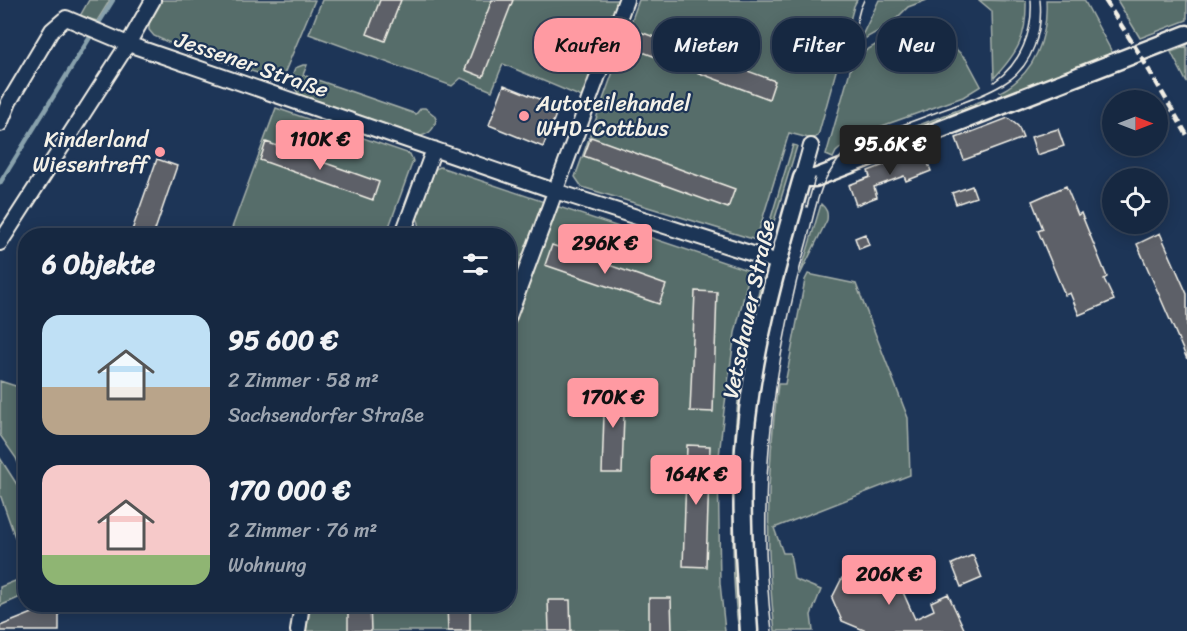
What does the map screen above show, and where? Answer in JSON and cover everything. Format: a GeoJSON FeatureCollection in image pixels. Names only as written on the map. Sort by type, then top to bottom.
{"type":"FeatureCollection","features":[{"type":"Feature","properties":{"kind":"street"},"geometry":{"type":"LineString","coordinates":[[0,243],[128,44],[153,0]]}},
{"type":"Feature","properties":{"kind":"street"},"geometry":{"type":"LineString","coordinates":[[516,297],[626,0]]}},
{"type":"Feature","properties":{"kind":"street","name":"Jessener Straße"},"geometry":{"type":"LineString","coordinates":[[0,124],[9,102],[51,30],[66,18],[128,44],[555,191],[778,262]]}},
{"type":"Feature","properties":{"kind":"street"},"geometry":{"type":"LineString","coordinates":[[802,178],[815,178],[1187,34]]}},
{"type":"Feature","properties":{"kind":"street","name":"Vetschauer Straße"},"geometry":{"type":"LineString","coordinates":[[749,631],[744,560],[743,492],[744,450],[754,371],[778,262],[812,146]]}},
{"type":"Feature","properties":{"kind":"street"},"geometry":{"type":"LineString","coordinates":[[405,228],[434,149]]}},
{"type":"Feature","properties":{"kind":"street"},"geometry":{"type":"LineString","coordinates":[[298,631],[301,612]]}},
{"type":"Feature","properties":{"kind":"green space"},"geometry":{"type":"Polygon","coordinates":[[[89,0],[110,0],[97,21],[80,16],[89,0]]]}},
{"type":"Feature","properties":{"kind":"green space"},"geometry":{"type":"Polygon","coordinates":[[[161,0],[315,0],[284,74],[272,78],[154,36],[149,30],[149,20],[161,0]]]}},
{"type":"Feature","properties":{"kind":"green space"},"geometry":{"type":"Polygon","coordinates":[[[322,0],[619,0],[613,18],[534,18],[534,72],[593,72],[584,98],[503,64],[492,91],[461,78],[452,86],[309,34],[322,0]]]}},
{"type":"Feature","properties":{"kind":"green space"},"geometry":{"type":"Polygon","coordinates":[[[639,0],[857,0],[851,18],[772,18],[772,72],[836,72],[818,136],[812,139],[789,133],[756,240],[582,187],[575,177],[613,72],[641,72],[641,18],[632,18],[639,0]]]}},
{"type":"Feature","properties":{"kind":"green space"},"geometry":{"type":"Polygon","coordinates":[[[879,0],[927,0],[908,7],[897,18],[877,18],[877,32],[865,39],[865,29],[879,0]]]}},
{"type":"Feature","properties":{"kind":"green space"},"geometry":{"type":"Polygon","coordinates":[[[979,0],[1026,1],[1023,34],[1015,52],[994,78],[992,11],[979,0]]]}},
{"type":"Feature","properties":{"kind":"green space"},"geometry":{"type":"Polygon","coordinates":[[[1046,0],[1084,0],[1113,54],[1005,96],[1000,92],[1022,75],[1037,54],[1045,28],[1046,0]]]}},
{"type":"Feature","properties":{"kind":"green space"},"geometry":{"type":"Polygon","coordinates":[[[1117,0],[1187,0],[1187,20],[1140,38],[1117,0]]]}},
{"type":"Feature","properties":{"kind":"green space"},"geometry":{"type":"Polygon","coordinates":[[[877,44],[877,72],[956,72],[956,49],[967,60],[981,86],[963,97],[854,136],[836,152],[833,158],[826,155],[850,72],[865,72],[865,51],[877,44]]]}},
{"type":"Feature","properties":{"kind":"green space"},"geometry":{"type":"Polygon","coordinates":[[[1187,46],[1187,83],[1171,52],[1187,46]]]}},
{"type":"Feature","properties":{"kind":"green space"},"geometry":{"type":"Polygon","coordinates":[[[307,65],[303,75],[416,114],[421,108],[425,108],[436,119],[434,126],[421,136],[299,94],[292,78],[295,68],[307,65]]]}},
{"type":"Feature","properties":{"kind":"green space"},"geometry":{"type":"Polygon","coordinates":[[[984,100],[983,107],[847,159],[860,148],[984,100]]]}},
{"type":"Feature","properties":{"kind":"green space"},"geometry":{"type":"Polygon","coordinates":[[[276,108],[410,154],[413,161],[389,228],[232,228],[276,108]]]}},
{"type":"Feature","properties":{"kind":"green space"},"geometry":{"type":"Polygon","coordinates":[[[793,145],[797,146],[768,241],[764,241],[793,145]]]}},
{"type":"Feature","properties":{"kind":"green space"},"geometry":{"type":"Polygon","coordinates":[[[440,167],[750,271],[735,333],[718,466],[720,583],[725,631],[306,631],[310,612],[516,612],[516,228],[417,228],[419,223],[417,218],[433,170],[440,167]]]}},
{"type":"Feature","properties":{"kind":"green space"},"geometry":{"type":"Polygon","coordinates":[[[821,204],[827,211],[827,220],[800,275],[821,204]]]}},
{"type":"Feature","properties":{"kind":"green space"},"geometry":{"type":"Polygon","coordinates":[[[808,274],[856,284],[908,418],[910,475],[774,528],[783,553],[790,553],[794,579],[821,590],[811,615],[813,631],[775,631],[769,538],[771,446],[778,384],[785,384],[808,274]]]}},
{"type":"Feature","properties":{"kind":"green space"},"geometry":{"type":"Polygon","coordinates":[[[762,278],[761,298],[744,379],[736,464],[735,520],[742,631],[739,631],[733,560],[736,426],[742,372],[762,278]]]}},
{"type":"Feature","properties":{"kind":"green space"},"geometry":{"type":"Polygon","coordinates":[[[0,381],[18,387],[18,463],[0,435],[0,381]]]}},
{"type":"Feature","properties":{"kind":"green space"},"geometry":{"type":"Polygon","coordinates":[[[0,458],[18,486],[18,546],[0,494],[0,458]]]}},
{"type":"Feature","properties":{"kind":"green space"},"geometry":{"type":"Polygon","coordinates":[[[18,580],[18,598],[0,606],[0,587],[18,580]]]}},
{"type":"Feature","properties":{"kind":"building"},"geometry":{"type":"Polygon","coordinates":[[[380,0],[401,0],[385,41],[367,34],[380,0]]]}},
{"type":"Feature","properties":{"kind":"building"},"geometry":{"type":"Polygon","coordinates":[[[492,0],[513,0],[483,77],[465,70],[492,0]]]}},
{"type":"Feature","properties":{"kind":"building"},"geometry":{"type":"Polygon","coordinates":[[[641,32],[653,37],[653,56],[641,51],[641,32]]]}},
{"type":"Feature","properties":{"kind":"building"},"geometry":{"type":"Polygon","coordinates":[[[696,72],[750,72],[775,81],[769,99],[696,72]]]}},
{"type":"Feature","properties":{"kind":"building","name":"Autoteilehandel WHD-Cottbus"},"geometry":{"type":"Polygon","coordinates":[[[504,85],[559,107],[543,147],[489,125],[504,85]]]}},
{"type":"Feature","properties":{"kind":"building"},"geometry":{"type":"Polygon","coordinates":[[[1008,118],[1018,126],[1023,138],[964,160],[956,138],[1008,118]]]}},
{"type":"Feature","properties":{"kind":"building"},"geometry":{"type":"Polygon","coordinates":[[[1058,129],[1064,146],[1037,155],[1031,137],[1058,129]]]}},
{"type":"Feature","properties":{"kind":"building"},"geometry":{"type":"Polygon","coordinates":[[[591,137],[735,189],[728,208],[584,156],[591,137]]]}},
{"type":"Feature","properties":{"kind":"building"},"geometry":{"type":"Polygon","coordinates":[[[266,142],[379,182],[373,200],[260,160],[266,142]]]}},
{"type":"Feature","properties":{"kind":"building"},"geometry":{"type":"Polygon","coordinates":[[[923,150],[931,171],[906,181],[904,176],[874,187],[877,197],[856,205],[849,185],[870,177],[868,171],[923,150]]]}},
{"type":"Feature","properties":{"kind":"building","name":"Kinderland Wiesentreff"},"geometry":{"type":"Polygon","coordinates":[[[157,159],[177,166],[156,228],[133,228],[157,159]]]}},
{"type":"Feature","properties":{"kind":"building"},"geometry":{"type":"Polygon","coordinates":[[[972,186],[976,197],[956,204],[952,193],[972,186]]]}},
{"type":"Feature","properties":{"kind":"building"},"geometry":{"type":"Polygon","coordinates":[[[1066,186],[1078,215],[1081,213],[1107,277],[1104,279],[1114,300],[1079,315],[1070,293],[1065,295],[1038,231],[1043,229],[1032,201],[1066,186]]]}},
{"type":"Feature","properties":{"kind":"building"},"geometry":{"type":"Polygon","coordinates":[[[865,234],[869,245],[859,249],[855,238],[865,234]]]}},
{"type":"Feature","properties":{"kind":"building"},"geometry":{"type":"Polygon","coordinates":[[[1160,234],[1187,294],[1187,359],[1137,244],[1160,234]]]}},
{"type":"Feature","properties":{"kind":"building"},"geometry":{"type":"Polygon","coordinates":[[[552,245],[666,285],[659,304],[545,265],[552,245]]]}},
{"type":"Feature","properties":{"kind":"building"},"geometry":{"type":"Polygon","coordinates":[[[695,291],[717,292],[713,412],[690,411],[695,291]]]}},
{"type":"Feature","properties":{"kind":"building"},"geometry":{"type":"Polygon","coordinates":[[[605,385],[625,386],[622,473],[602,473],[605,385]]]}},
{"type":"Feature","properties":{"kind":"building"},"geometry":{"type":"Polygon","coordinates":[[[687,445],[710,446],[706,567],[683,566],[687,445]]]}},
{"type":"Feature","properties":{"kind":"building"},"geometry":{"type":"Polygon","coordinates":[[[973,555],[982,578],[961,587],[952,564],[973,555]]]}},
{"type":"Feature","properties":{"kind":"building"},"geometry":{"type":"Polygon","coordinates":[[[862,569],[883,577],[894,572],[915,619],[934,610],[931,602],[948,594],[965,631],[866,631],[842,621],[832,598],[842,578],[862,569]]]}},
{"type":"Feature","properties":{"kind":"building"},"geometry":{"type":"Polygon","coordinates":[[[649,598],[671,598],[672,631],[649,631],[649,598]]]}},
{"type":"Feature","properties":{"kind":"building"},"geometry":{"type":"Polygon","coordinates":[[[548,600],[570,600],[571,631],[549,631],[548,600]]]}},
{"type":"Feature","properties":{"kind":"building"},"geometry":{"type":"Polygon","coordinates":[[[35,612],[59,612],[59,631],[0,631],[0,626],[35,612]]]}},
{"type":"Feature","properties":{"kind":"building"},"geometry":{"type":"Polygon","coordinates":[[[348,612],[370,612],[371,631],[348,631],[348,612]]]}},
{"type":"Feature","properties":{"kind":"building"},"geometry":{"type":"Polygon","coordinates":[[[447,612],[470,612],[470,631],[448,631],[447,612]]]}},
{"type":"Feature","properties":{"kind":"waterway"},"geometry":{"type":"LineString","coordinates":[[0,183],[113,0]]}},
{"type":"Feature","properties":{"kind":"tram line"},"geometry":{"type":"LineString","coordinates":[[858,18],[864,0]]}},
{"type":"Feature","properties":{"kind":"tram line"},"geometry":{"type":"LineString","coordinates":[[994,82],[1011,66],[1023,46],[1030,24],[1031,0]]}},
{"type":"Feature","properties":{"kind":"tram line"},"geometry":{"type":"LineString","coordinates":[[772,631],[767,582],[766,533],[766,484],[770,436],[784,340],[822,187],[839,159],[857,142],[978,96],[999,87],[1015,76],[1029,57],[1038,35],[1040,0]]}},
{"type":"Feature","properties":{"kind":"tram line"},"geometry":{"type":"LineString","coordinates":[[807,207],[815,178]]}},
{"type":"Feature","properties":{"kind":"railway"},"geometry":{"type":"LineString","coordinates":[[1105,0],[1187,135]]}},
{"type":"Feature","properties":{"kind":"place","name":"Autoteilehandel WHD-Cottbus"},"geometry":{"type":"Point","coordinates":[524,116]}},
{"type":"Feature","properties":{"kind":"place","name":"Kinderland Wiesentreff"},"geometry":{"type":"Point","coordinates":[160,152]}}]}
